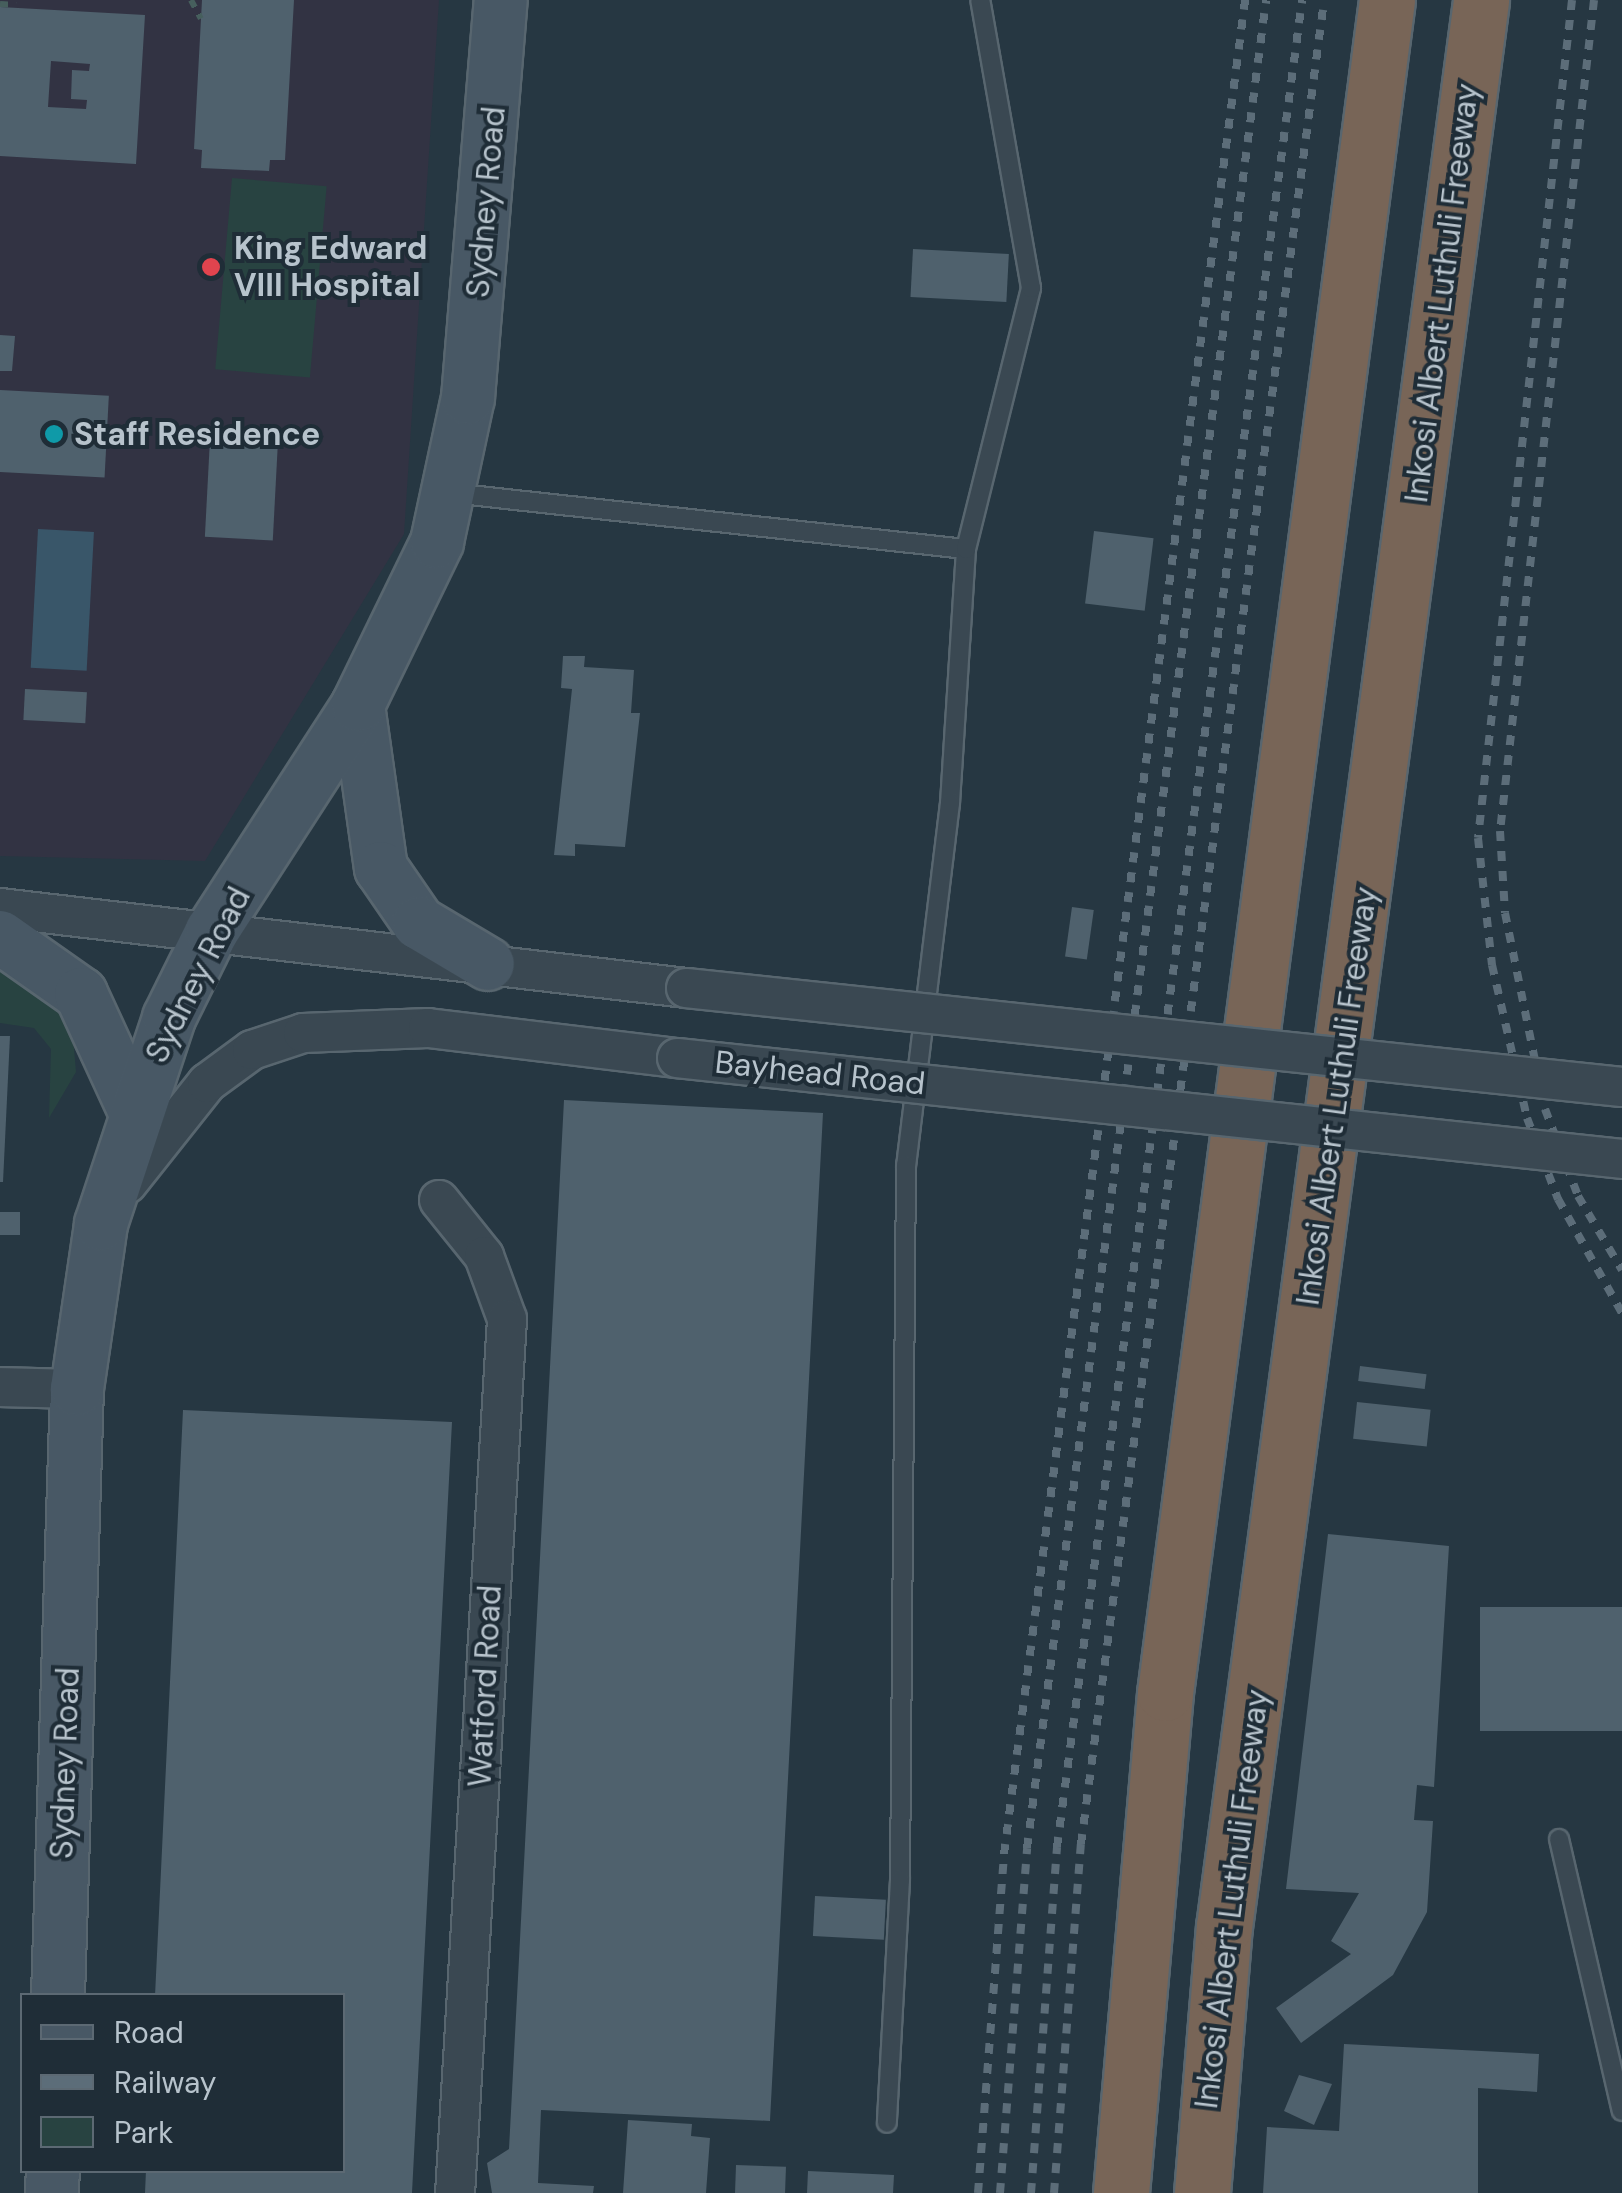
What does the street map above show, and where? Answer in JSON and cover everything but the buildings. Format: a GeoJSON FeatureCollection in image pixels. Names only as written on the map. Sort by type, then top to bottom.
{"type":"FeatureCollection","features":[{"type":"Feature","properties":{"kind":"highway"},"geometry":{"type":"LineString","coordinates":[[1121,2193],[1165,1694],[1387,0]]}},
{"type":"Feature","properties":{"kind":"highway","name":"Inkosi Albert Luthuli Freeway"},"geometry":{"type":"LineString","coordinates":[[1202,2193],[1224,1926],[1480,0]]}},
{"type":"Feature","properties":{"kind":"main road","name":"Sydney Road"},"geometry":{"type":"LineString","coordinates":[[58,1993],[77,1389],[100,1224],[134,1109],[212,931],[358,705],[426,575],[451,492],[483,262],[502,0]]}},
{"type":"Feature","properties":{"kind":"main road"},"geometry":{"type":"LineString","coordinates":[[358,705],[381,868],[418,923],[488,964]]}},
{"type":"Feature","properties":{"kind":"main road"},"geometry":{"type":"LineString","coordinates":[[0,937],[81,994],[134,1109]]}},
{"type":"Feature","properties":{"kind":"street"},"geometry":{"type":"LineString","coordinates":[[0,908],[686,988],[1622,1087]]}},
{"type":"Feature","properties":{"kind":"street","name":"Bayhead Road"},"geometry":{"type":"LineString","coordinates":[[100,1224],[208,1084],[252,1050],[288,1037],[354,1026],[428,1028],[1622,1159]]}},
{"type":"Feature","properties":{"kind":"street","name":"Watford Road"},"geometry":{"type":"LineString","coordinates":[[438,1200],[484,1256],[507,1320],[455,2193]]}},
{"type":"Feature","properties":{"kind":"street"},"geometry":{"type":"LineString","coordinates":[[0,1387],[77,1389]]}},
{"type":"Feature","properties":{"kind":"lane"},"geometry":{"type":"LineString","coordinates":[[887,2124],[900,1880],[906,1166],[950,803],[966,549],[1031,288],[980,0]]}},
{"type":"Feature","properties":{"kind":"lane"},"geometry":{"type":"LineString","coordinates":[[451,492],[966,549]]}},
{"type":"Feature","properties":{"kind":"lane"},"geometry":{"type":"LineString","coordinates":[[1560,1839],[1622,2112]]}},
{"type":"Feature","properties":{"kind":"path"},"geometry":{"type":"LineString","coordinates":[[191,0],[201,19]]}},
{"type":"Feature","properties":{"kind":"path"},"geometry":{"type":"LineString","coordinates":[[0,4],[16,5]]}},
{"type":"Feature","properties":{"kind":"shaded area","name":"King Edward VIII Hospital"},"geometry":{"type":"Polygon","coordinates":[[[0,0],[439,0],[404,534],[205,861],[0,856],[0,0]]]}},
{"type":"Feature","properties":{"kind":"shaded area"},"geometry":{"type":"Polygon","coordinates":[[[38,529],[94,532],[87,671],[31,668],[38,529]]]}},
{"type":"Feature","properties":{"kind":"green space"},"geometry":{"type":"Polygon","coordinates":[[[232,178],[327,186],[310,378],[215,369],[232,178]]]}},
{"type":"Feature","properties":{"kind":"green space"},"geometry":{"type":"Polygon","coordinates":[[[0,965],[57,1007],[73,1037],[76,1072],[49,1118],[51,1049],[34,1028],[0,1023],[0,965]]]}},
{"type":"Feature","properties":{"kind":"railway"},"geometry":{"type":"LineString","coordinates":[[978,2193],[1004,1854],[1245,0]]}},
{"type":"Feature","properties":{"kind":"railway"},"geometry":{"type":"LineString","coordinates":[[1000,2193],[1027,1848],[1266,0]]}},
{"type":"Feature","properties":{"kind":"railway"},"geometry":{"type":"LineString","coordinates":[[1031,2193],[1057,1847],[1302,0]]}},
{"type":"Feature","properties":{"kind":"railway"},"geometry":{"type":"LineString","coordinates":[[1054,2193],[1081,1844],[1324,0]]}},
{"type":"Feature","properties":{"kind":"railway"},"geometry":{"type":"LineString","coordinates":[[1572,0],[1478,838],[1492,965],[1527,1118],[1558,1199],[1622,1313]]}},
{"type":"Feature","properties":{"kind":"railway"},"geometry":{"type":"LineString","coordinates":[[1594,0],[1500,831],[1505,913],[1545,1109],[1578,1196],[1622,1270]]}},
{"type":"Feature","properties":{"kind":"place","name":"King Edward VIII Hospital"},"geometry":{"type":"Point","coordinates":[211,267]}},
{"type":"Feature","properties":{"kind":"place","name":"Staff Residence"},"geometry":{"type":"Point","coordinates":[54,434]}}]}
